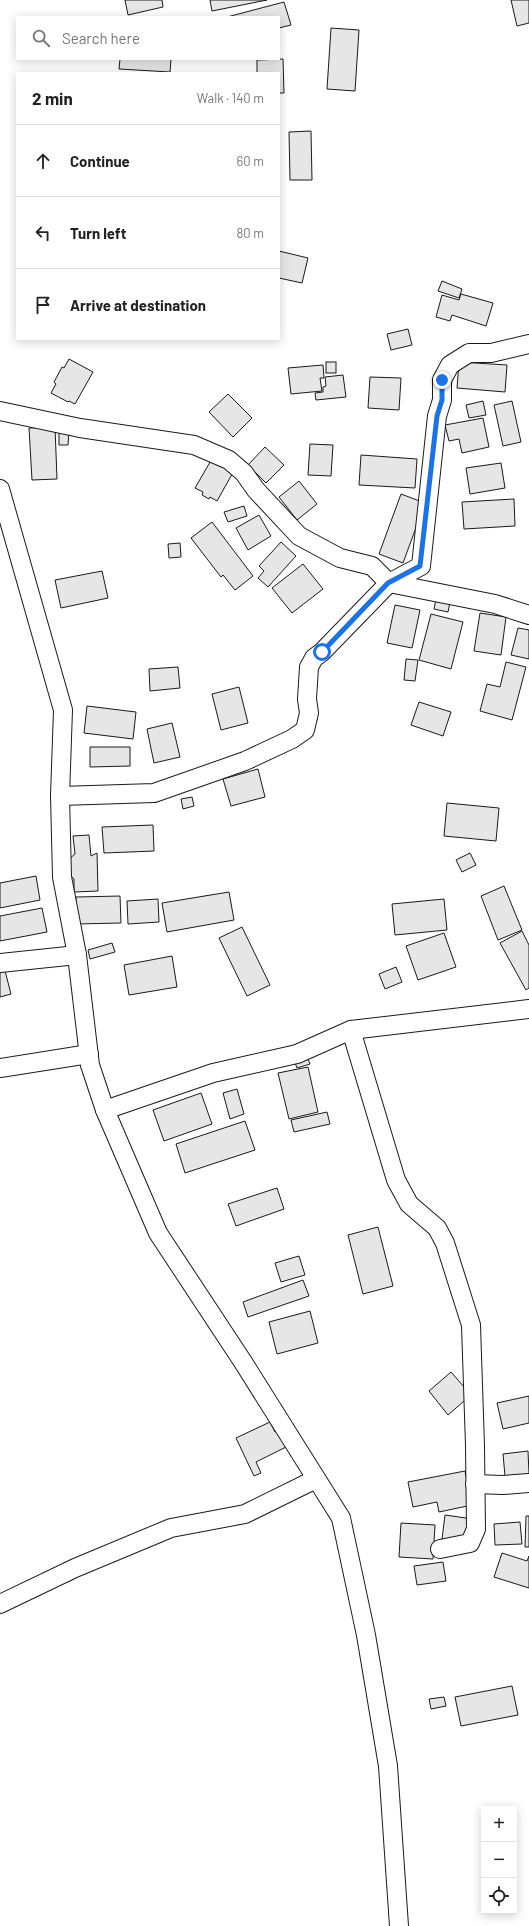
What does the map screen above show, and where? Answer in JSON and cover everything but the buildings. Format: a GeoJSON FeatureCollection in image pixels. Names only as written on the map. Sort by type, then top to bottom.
{"type":"FeatureCollection","features":[{"type":"Feature","properties":{"kind":"street"},"geometry":{"type":"LineString","coordinates":[[60,796],[154,793],[245,761],[292,739],[305,730],[309,713],[307,680],[309,667],[314,658],[322,652],[388,583],[420,566],[437,416],[442,400],[442,380],[450,365],[469,353],[491,353],[529,344]]}},
{"type":"Feature","properties":{"kind":"street"},"geometry":{"type":"LineString","coordinates":[[0,411],[80,428],[194,445],[229,460],[244,473],[256,490],[300,536],[340,558],[372,566],[388,583],[495,604],[529,615]]}},
{"type":"Feature","properties":{"kind":"street"},"geometry":{"type":"LineString","coordinates":[[0,489],[63,710],[60,796],[62,877],[77,955],[90,1065],[105,1110],[158,1233],[243,1362],[341,1518],[366,1635],[388,1766],[399,1926]]}},
{"type":"Feature","properties":{"kind":"street"},"geometry":{"type":"LineString","coordinates":[[0,963],[77,955]]}},
{"type":"Feature","properties":{"kind":"street"},"geometry":{"type":"LineString","coordinates":[[105,1110],[213,1073],[297,1054],[351,1030],[529,1009]]}},
{"type":"Feature","properties":{"kind":"street"},"geometry":{"type":"LineString","coordinates":[[351,1030],[396,1180],[409,1204],[437,1228],[445,1243],[471,1325],[476,1529],[470,1543],[440,1549]]}},
{"type":"Feature","properties":{"kind":"street"},"geometry":{"type":"LineString","coordinates":[[0,1068],[89,1054]]}},
{"type":"Feature","properties":{"kind":"street"},"geometry":{"type":"LineString","coordinates":[[0,1604],[75,1568],[171,1528],[245,1514],[316,1479]]}},
{"type":"Feature","properties":{"kind":"street"},"geometry":{"type":"LineString","coordinates":[[476,1484],[503,1485],[529,1483]]}},
{"type":"Feature","properties":{"kind":"route"},"geometry":{"type":"LineString","coordinates":[[322,652],[388,583],[420,566],[437,416],[442,400],[442,380]]}}]}
